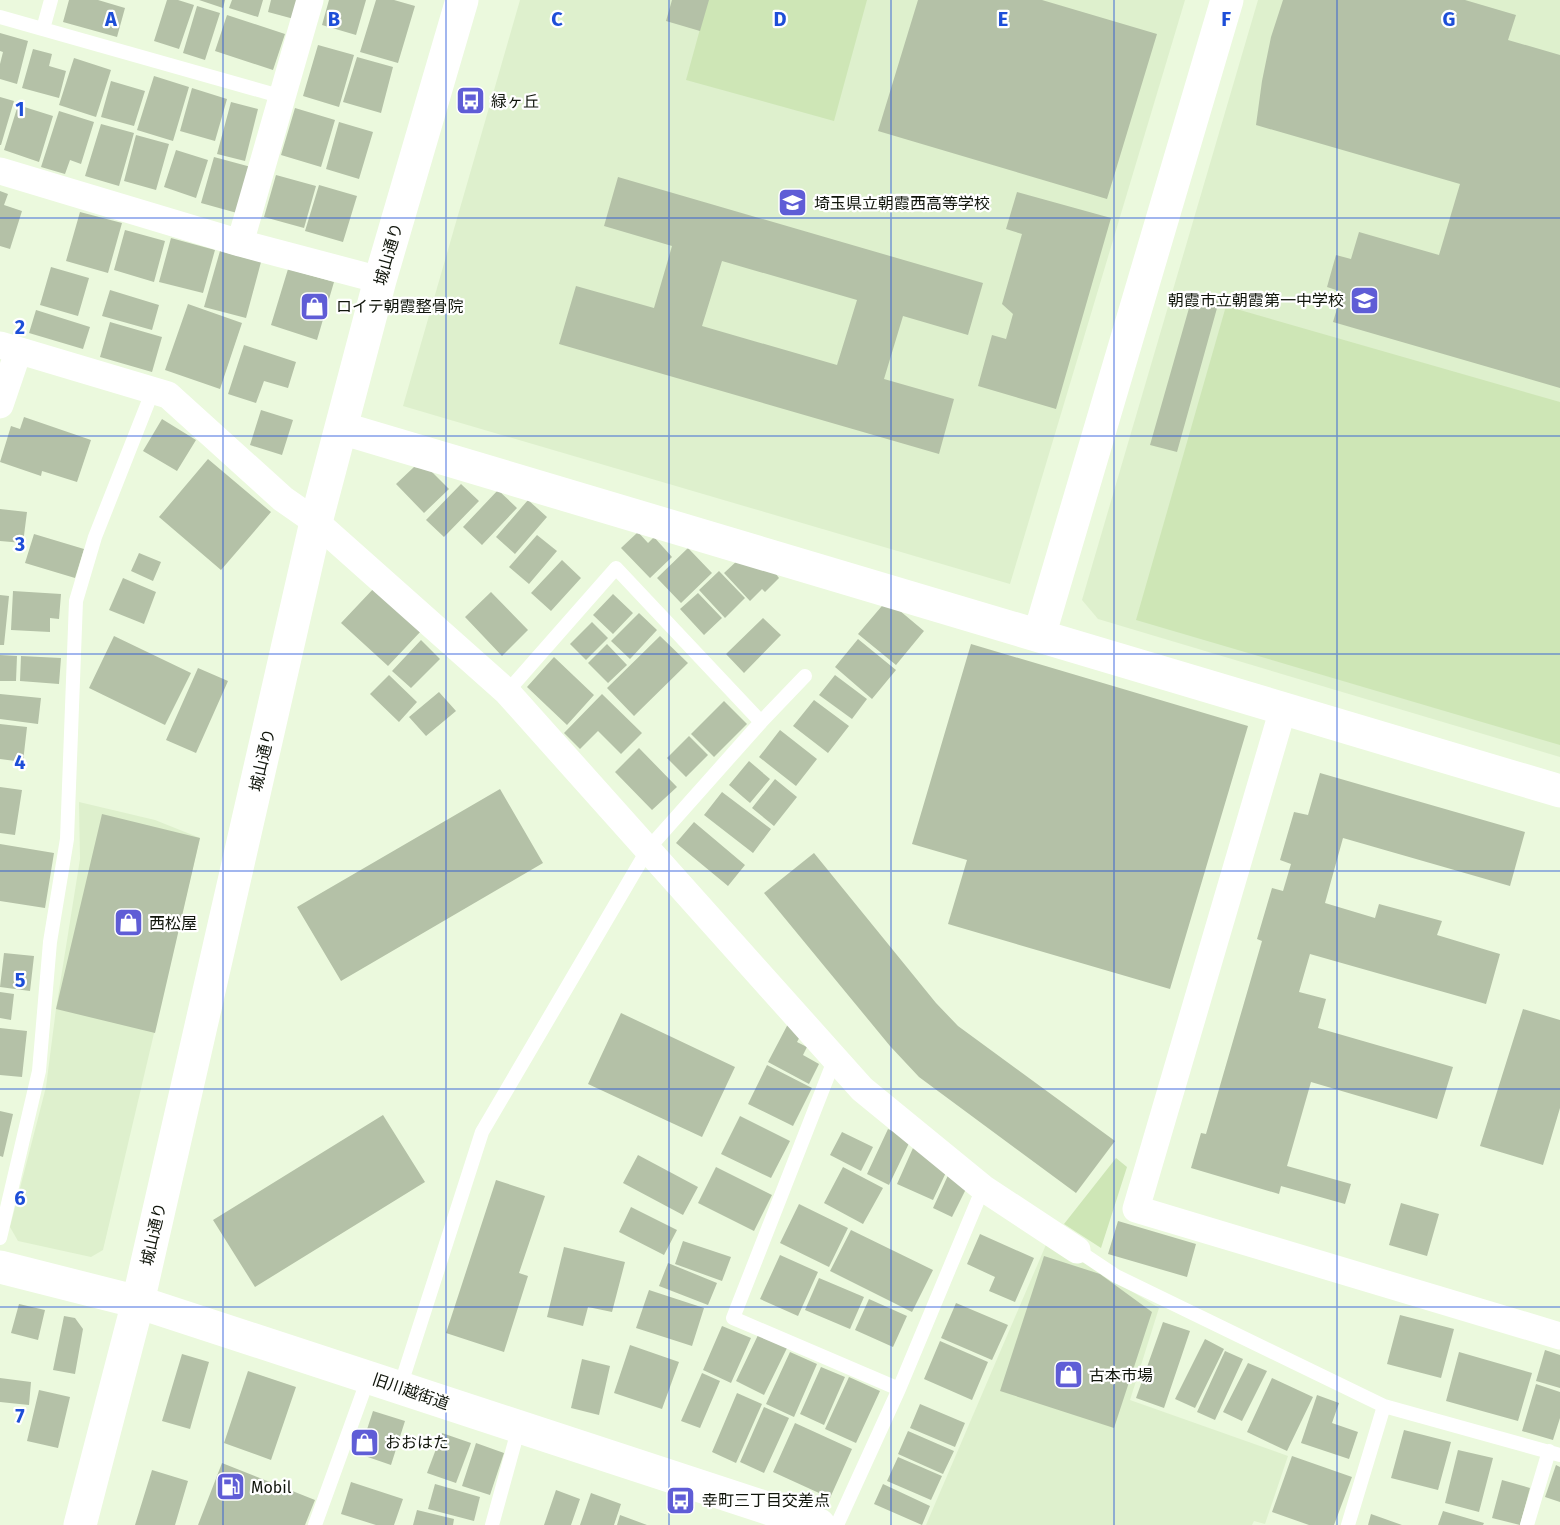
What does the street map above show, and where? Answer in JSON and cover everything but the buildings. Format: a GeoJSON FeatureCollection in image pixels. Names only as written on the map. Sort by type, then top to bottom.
{"type":"FeatureCollection","features":[{"type":"Feature","properties":{"kind":"street"},"geometry":{"type":"LineString","coordinates":[[240,243],[310,0]]}},
{"type":"Feature","properties":{"kind":"street","name":"城山通り"},"geometry":{"type":"LineString","coordinates":[[80,1525],[138,1302],[316,522],[380,280],[462,0]]}},
{"type":"Feature","properties":{"kind":"street"},"geometry":{"type":"LineString","coordinates":[[1039,636],[1227,0]]}},
{"type":"Feature","properties":{"kind":"street"},"geometry":{"type":"LineString","coordinates":[[0,171],[240,243],[380,280]]}},
{"type":"Feature","properties":{"kind":"street"},"geometry":{"type":"LineString","coordinates":[[0,405],[9,349],[168,395],[283,499],[316,522],[507,692],[862,1089],[983,1188],[1077,1250]]}},
{"type":"Feature","properties":{"kind":"street"},"geometry":{"type":"LineString","coordinates":[[341,428],[1560,791]]}},
{"type":"Feature","properties":{"kind":"street"},"geometry":{"type":"LineString","coordinates":[[1283,710],[1136,1209],[1560,1336]]}},
{"type":"Feature","properties":{"kind":"street","name":"旧川越街道"},"geometry":{"type":"LineString","coordinates":[[0,1267],[138,1302],[819,1525]]}},
{"type":"Feature","properties":{"kind":"lane"},"geometry":{"type":"LineString","coordinates":[[43,29],[51,0]]}},
{"type":"Feature","properties":{"kind":"lane"},"geometry":{"type":"LineString","coordinates":[[0,17],[283,97]]}},
{"type":"Feature","properties":{"kind":"lane"},"geometry":{"type":"LineString","coordinates":[[0,1238],[39,1071],[50,942],[67,839],[76,601],[95,537],[153,390]]}},
{"type":"Feature","properties":{"kind":"lane"},"geometry":{"type":"LineString","coordinates":[[507,692],[616,568],[761,722]]}},
{"type":"Feature","properties":{"kind":"lane"},"geometry":{"type":"LineString","coordinates":[[400,1387],[482,1132],[648,849],[806,675]]}},
{"type":"Feature","properties":{"kind":"lane"},"geometry":{"type":"LineString","coordinates":[[835,1058],[734,1318],[899,1389]]}},
{"type":"Feature","properties":{"kind":"lane"},"geometry":{"type":"LineString","coordinates":[[837,1525],[899,1389],[983,1188]]}},
{"type":"Feature","properties":{"kind":"lane"},"geometry":{"type":"LineString","coordinates":[[1077,1250],[1116,1276],[1384,1406],[1555,1453],[1527,1525]]}},
{"type":"Feature","properties":{"kind":"lane"},"geometry":{"type":"LineString","coordinates":[[315,1525],[369,1376]]}},
{"type":"Feature","properties":{"kind":"lane"},"geometry":{"type":"LineString","coordinates":[[1348,1525],[1384,1406]]}},
{"type":"Feature","properties":{"kind":"lane"},"geometry":{"type":"LineString","coordinates":[[492,1525],[519,1427]]}},
{"type":"Feature","properties":{"kind":"shaded area","name":"埼玉県立朝霞西高等学校"},"geometry":{"type":"Polygon","coordinates":[[[520,0],[1185,0],[1010,584],[403,406],[520,0]]]}},
{"type":"Feature","properties":{"kind":"shaded area"},"geometry":{"type":"Polygon","coordinates":[[[708,0],[867,0],[834,121],[686,80],[708,0]]]}},
{"type":"Feature","properties":{"kind":"shaded area","name":"朝霞市立朝霞第一中学校"},"geometry":{"type":"Polygon","coordinates":[[[1258,0],[1560,0],[1560,757],[1098,619],[1082,600],[1258,0]]]}},
{"type":"Feature","properties":{"kind":"shaded area"},"geometry":{"type":"Polygon","coordinates":[[[1226,306],[1560,402],[1560,745],[1136,620],[1226,306]]]}},
{"type":"Feature","properties":{"kind":"shaded area"},"geometry":{"type":"Polygon","coordinates":[[[79,802],[155,820],[200,838],[103,1250],[91,1257],[18,1241],[10,1227],[46,1087],[80,859],[79,802]]]}},
{"type":"Feature","properties":{"kind":"shaded area"},"geometry":{"type":"Polygon","coordinates":[[[1116,1158],[1127,1167],[1101,1248],[1064,1224],[1116,1158]]]}},
{"type":"Feature","properties":{"kind":"shaded area"},"geometry":{"type":"Polygon","coordinates":[[[1048,1240],[1159,1308],[1130,1400],[1288,1456],[1265,1524],[1254,1521],[1252,1525],[926,1525],[1048,1240]]]}},
{"type":"Feature","properties":{"kind":"place","name":"緑ヶ丘"},"geometry":{"type":"Point","coordinates":[470,101]}},
{"type":"Feature","properties":{"kind":"place","name":"埼玉県立朝霞西高等学校"},"geometry":{"type":"Point","coordinates":[793,203]}},
{"type":"Feature","properties":{"kind":"place","name":"朝霞市立朝霞第一中学校"},"geometry":{"type":"Point","coordinates":[1365,300]}},
{"type":"Feature","properties":{"kind":"place","name":"ロイテ朝霞整骨院"},"geometry":{"type":"Point","coordinates":[315,306]}},
{"type":"Feature","properties":{"kind":"place","name":"西松屋"},"geometry":{"type":"Point","coordinates":[128,923]}},
{"type":"Feature","properties":{"kind":"place","name":"古本市場"},"geometry":{"type":"Point","coordinates":[1068,1375]}},
{"type":"Feature","properties":{"kind":"place","name":"おおはた"},"geometry":{"type":"Point","coordinates":[364,1442]}},
{"type":"Feature","properties":{"kind":"place","name":"Mobil"},"geometry":{"type":"Point","coordinates":[230,1487]}},
{"type":"Feature","properties":{"kind":"place","name":"幸町三丁目交差点"},"geometry":{"type":"Point","coordinates":[681,1500]}}]}
